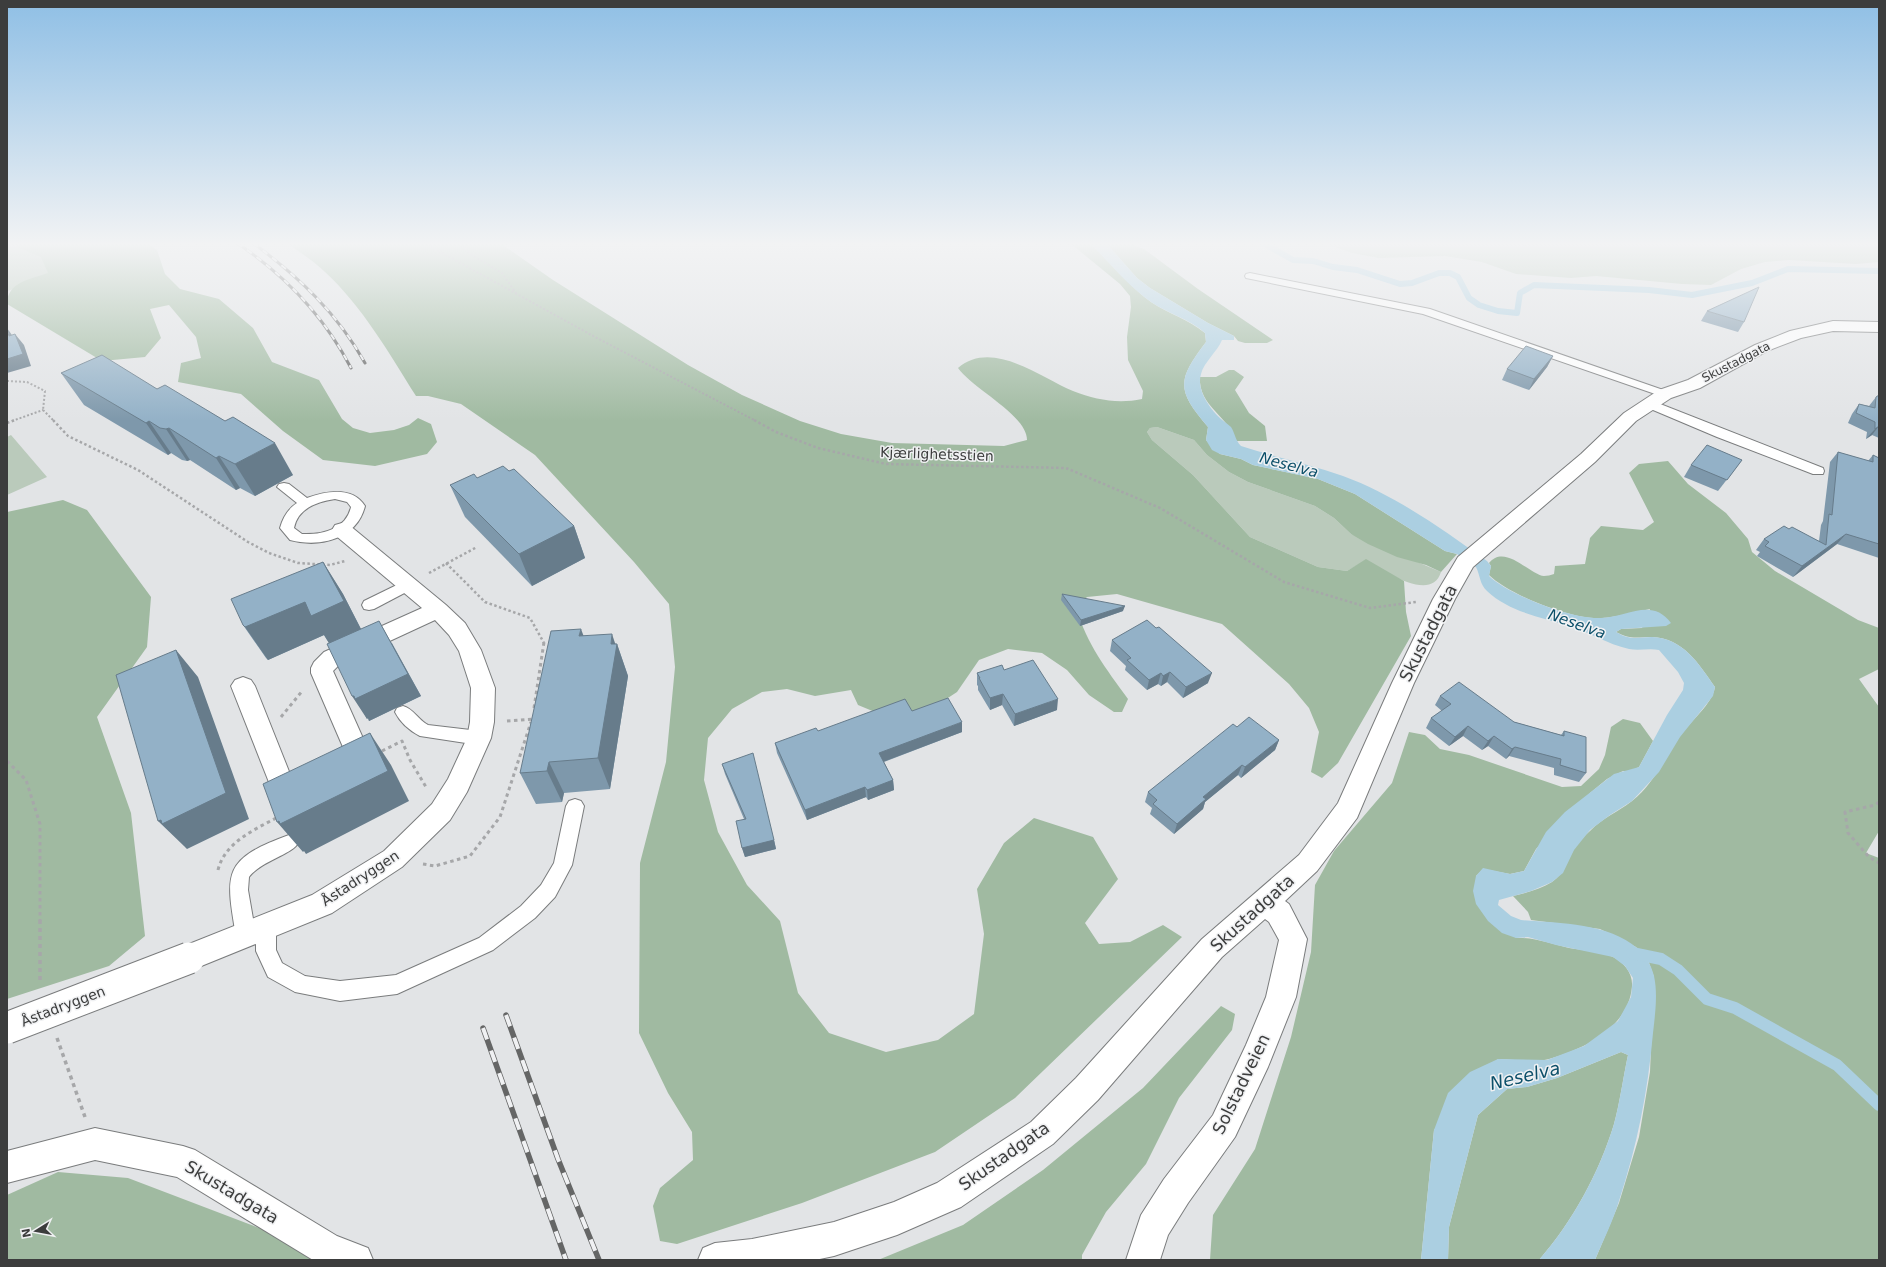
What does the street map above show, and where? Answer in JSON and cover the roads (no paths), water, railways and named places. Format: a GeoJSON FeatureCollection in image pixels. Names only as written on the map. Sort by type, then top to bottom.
{"type":"FeatureCollection","features":[{"type":"Feature","properties":{"kind":"street","name":"Skustadgata"},"geometry":{"type":"LineString","coordinates":[[715,1260],[752,1256],[834,1239],[897,1218],[949,1195],[998,1164],[1042,1133],[1087,1089],[1212,948],[1308,863],[1348,810],[1403,683],[1444,599],[1472,557],[1588,458],[1630,417],[1665,394],[1701,380],[1761,348],[1796,334],[1833,326],[1879,327]]}},
{"type":"Feature","properties":{"kind":"street","name":"Åstadryggen"},"geometry":{"type":"LineString","coordinates":[[7,1028],[256,932],[322,904],[393,859],[441,812],[458,784],[480,730],[483,688],[470,650],[457,629],[438,610],[342,530]]}},
{"type":"Feature","properties":{"kind":"street"},"geometry":{"type":"LineString","coordinates":[[244,686],[283,788],[290,790],[297,789],[358,758],[358,754],[322,673],[322,668],[332,658],[438,610]]}},
{"type":"Feature","properties":{"kind":"street","name":"Solstadveien"},"geometry":{"type":"LineString","coordinates":[[1143,1260],[1153,1228],[1176,1191],[1224,1126],[1257,1056],[1281,997],[1293,939],[1278,913],[1265,902]]}},
{"type":"Feature","properties":{"kind":"street","name":"Skustadgata"},"geometry":{"type":"LineString","coordinates":[[7,1167],[95,1144],[184,1162],[327,1249],[356,1260]]}},
{"type":"Feature","properties":{"kind":"lane"},"geometry":{"type":"LineString","coordinates":[[1381,302],[1426,311],[1665,394]]}},
{"type":"Feature","properties":{"kind":"lane"},"geometry":{"type":"LineString","coordinates":[[1650,404],[1721,434],[1818,471]]}},
{"type":"Feature","properties":{"kind":"lane"},"geometry":{"type":"LineString","coordinates":[[284,487],[306,503]]}},
{"type":"Feature","properties":{"kind":"lane"},"geometry":{"type":"LineString","coordinates":[[335,496],[352,499],[358,506],[354,520],[342,530],[329,535],[308,539],[295,536],[287,528],[288,520],[294,511],[306,503],[319,498],[335,496]]}},
{"type":"Feature","properties":{"kind":"lane"},"geometry":{"type":"LineString","coordinates":[[369,605],[407,585]]}},
{"type":"Feature","properties":{"kind":"lane"},"geometry":{"type":"LineString","coordinates":[[403,712],[417,727],[426,731],[480,730]]}},
{"type":"Feature","properties":{"kind":"lane"},"geometry":{"type":"LineString","coordinates":[[289,843],[260,856],[247,866],[239,879],[256,932],[275,970],[302,985],[340,991],[397,984],[486,944],[533,907],[548,891],[563,865],[575,806]]}},
{"type":"Feature","properties":{"kind":"water","name":"Neselva"},"geometry":{"type":"Polygon","coordinates":[[[1151,302],[1173,302],[1208,323],[1234,336],[1234,340],[1222,340],[1205,365],[1201,374],[1200,386],[1209,405],[1222,420],[1231,427],[1237,441],[1241,446],[1343,476],[1400,503],[1487,561],[1491,566],[1489,576],[1498,583],[1511,591],[1542,605],[1559,611],[1589,618],[1611,617],[1639,610],[1656,611],[1664,615],[1671,623],[1666,626],[1621,629],[1616,632],[1630,638],[1663,638],[1673,642],[1681,647],[1696,661],[1715,687],[1713,696],[1680,737],[1659,772],[1632,801],[1590,830],[1574,850],[1563,873],[1552,882],[1531,891],[1499,900],[1498,905],[1511,916],[1521,920],[1582,926],[1597,929],[1625,940],[1637,948],[1645,957],[1654,976],[1656,990],[1655,1012],[1651,1055],[1641,1118],[1619,1201],[1595,1260],[1539,1260],[1574,1213],[1601,1160],[1614,1124],[1628,1055],[1621,1052],[1557,1078],[1527,1087],[1507,1089],[1478,1115],[1449,1227],[1448,1260],[1421,1260],[1434,1130],[1448,1093],[1470,1072],[1498,1059],[1547,1060],[1584,1046],[1618,1021],[1631,997],[1633,978],[1625,966],[1613,957],[1556,945],[1528,937],[1516,938],[1502,933],[1488,921],[1476,904],[1473,891],[1476,876],[1483,868],[1510,874],[1524,871],[1546,832],[1565,812],[1614,774],[1639,767],[1667,715],[1683,690],[1684,683],[1678,672],[1659,650],[1633,650],[1621,647],[1576,629],[1526,613],[1505,604],[1485,589],[1481,583],[1476,567],[1457,554],[1445,551],[1355,494],[1318,479],[1253,465],[1241,459],[1220,454],[1212,450],[1206,440],[1208,427],[1190,403],[1184,385],[1185,376],[1190,366],[1206,342],[1205,333],[1199,328],[1151,302]]]}},
{"type":"Feature","properties":{"kind":"waterway"},"geometry":{"type":"LineString","coordinates":[[1475,302],[1479,305],[1498,311],[1517,313],[1519,302]]}},
{"type":"Feature","properties":{"kind":"waterway"},"geometry":{"type":"LineString","coordinates":[[1632,953],[1661,959],[1678,970],[1707,999],[1735,1008],[1837,1065],[1879,1105]]}},
{"type":"Feature","properties":{"kind":"railway"},"geometry":{"type":"LineString","coordinates":[[306,302],[329,331],[351,368]]}},
{"type":"Feature","properties":{"kind":"railway"},"geometry":{"type":"LineString","coordinates":[[320,302],[342,328],[365,363]]}},
{"type":"Feature","properties":{"kind":"railway"},"geometry":{"type":"LineString","coordinates":[[506,1015],[558,1159],[599,1260]]}},
{"type":"Feature","properties":{"kind":"railway"},"geometry":{"type":"LineString","coordinates":[[483,1028],[566,1260]]}}]}
